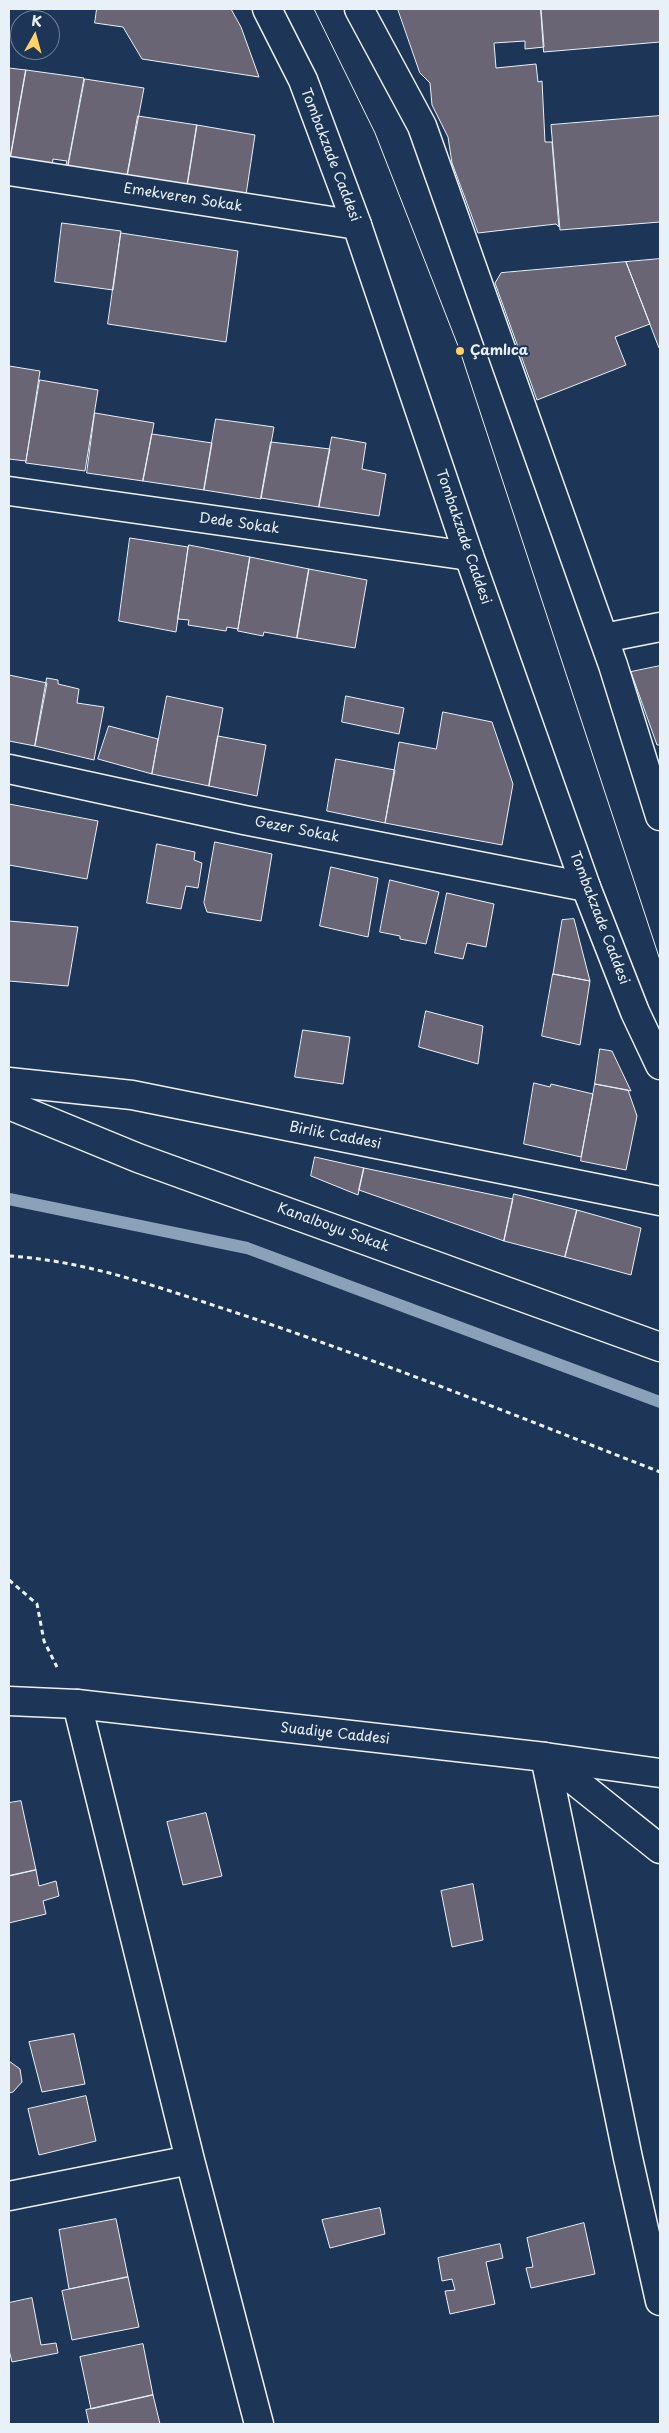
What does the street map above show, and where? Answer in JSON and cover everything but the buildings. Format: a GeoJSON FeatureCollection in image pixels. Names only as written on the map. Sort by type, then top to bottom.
{"type":"FeatureCollection","features":[{"type":"Feature","properties":{"kind":"street","name":"Tombakzade Caddesi"},"geometry":{"type":"LineString","coordinates":[[267,9],[302,80],[357,225],[469,556],[586,886],[635,1012],[660,1065]]}},
{"type":"Feature","properties":{"kind":"street"},"geometry":{"type":"LineString","coordinates":[[358,9],[422,126],[604,638],[660,816]]}},
{"type":"Feature","properties":{"kind":"street","name":"Emekveren Sokak"},"geometry":{"type":"LineString","coordinates":[[9,171],[357,225]]}},
{"type":"Feature","properties":{"kind":"street","name":"Dede Sokak"},"geometry":{"type":"LineString","coordinates":[[9,491],[469,556]]}},
{"type":"Feature","properties":{"kind":"street"},"geometry":{"type":"LineString","coordinates":[[604,638],[660,627]]}},
{"type":"Feature","properties":{"kind":"street","name":"Gezer Sokak"},"geometry":{"type":"LineString","coordinates":[[9,769],[244,820],[586,886]]}},
{"type":"Feature","properties":{"kind":"street","name":"Birlik Caddesi"},"geometry":{"type":"LineString","coordinates":[[9,1082],[132,1095],[660,1201]]}},
{"type":"Feature","properties":{"kind":"street","name":"Kanalboyu Sokak"},"geometry":{"type":"LineString","coordinates":[[9,1104],[138,1158],[660,1347]]}},
{"type":"Feature","properties":{"kind":"street","name":"Suadiye Caddesi"},"geometry":{"type":"LineString","coordinates":[[9,1700],[77,1704],[545,1757],[660,1774]]}},
{"type":"Feature","properties":{"kind":"street"},"geometry":{"type":"LineString","coordinates":[[77,1704],[190,2160],[259,2424]]}},
{"type":"Feature","properties":{"kind":"street"},"geometry":{"type":"LineString","coordinates":[[545,1757],[660,1849]]}},
{"type":"Feature","properties":{"kind":"street"},"geometry":{"type":"LineString","coordinates":[[545,1757],[626,2148],[660,2301]]}},
{"type":"Feature","properties":{"kind":"street"},"geometry":{"type":"LineString","coordinates":[[9,2196],[190,2160]]}},
{"type":"Feature","properties":{"kind":"path"},"geometry":{"type":"LineString","coordinates":[[9,1256],[48,1259],[141,1281],[283,1329],[660,1472]]}},
{"type":"Feature","properties":{"kind":"path"},"geometry":{"type":"LineString","coordinates":[[9,1580],[37,1604],[44,1641],[77,1704]]}},
{"type":"Feature","properties":{"kind":"waterway"},"geometry":{"type":"LineString","coordinates":[[9,1199],[247,1248],[660,1402]]}},
{"type":"Feature","properties":{"kind":"tram line"},"geometry":{"type":"LineString","coordinates":[[314,9],[375,133],[460,351],[660,960]]}},
{"type":"Feature","properties":{"kind":"place","name":"Çamlıca"},"geometry":{"type":"Point","coordinates":[460,351]}}]}
